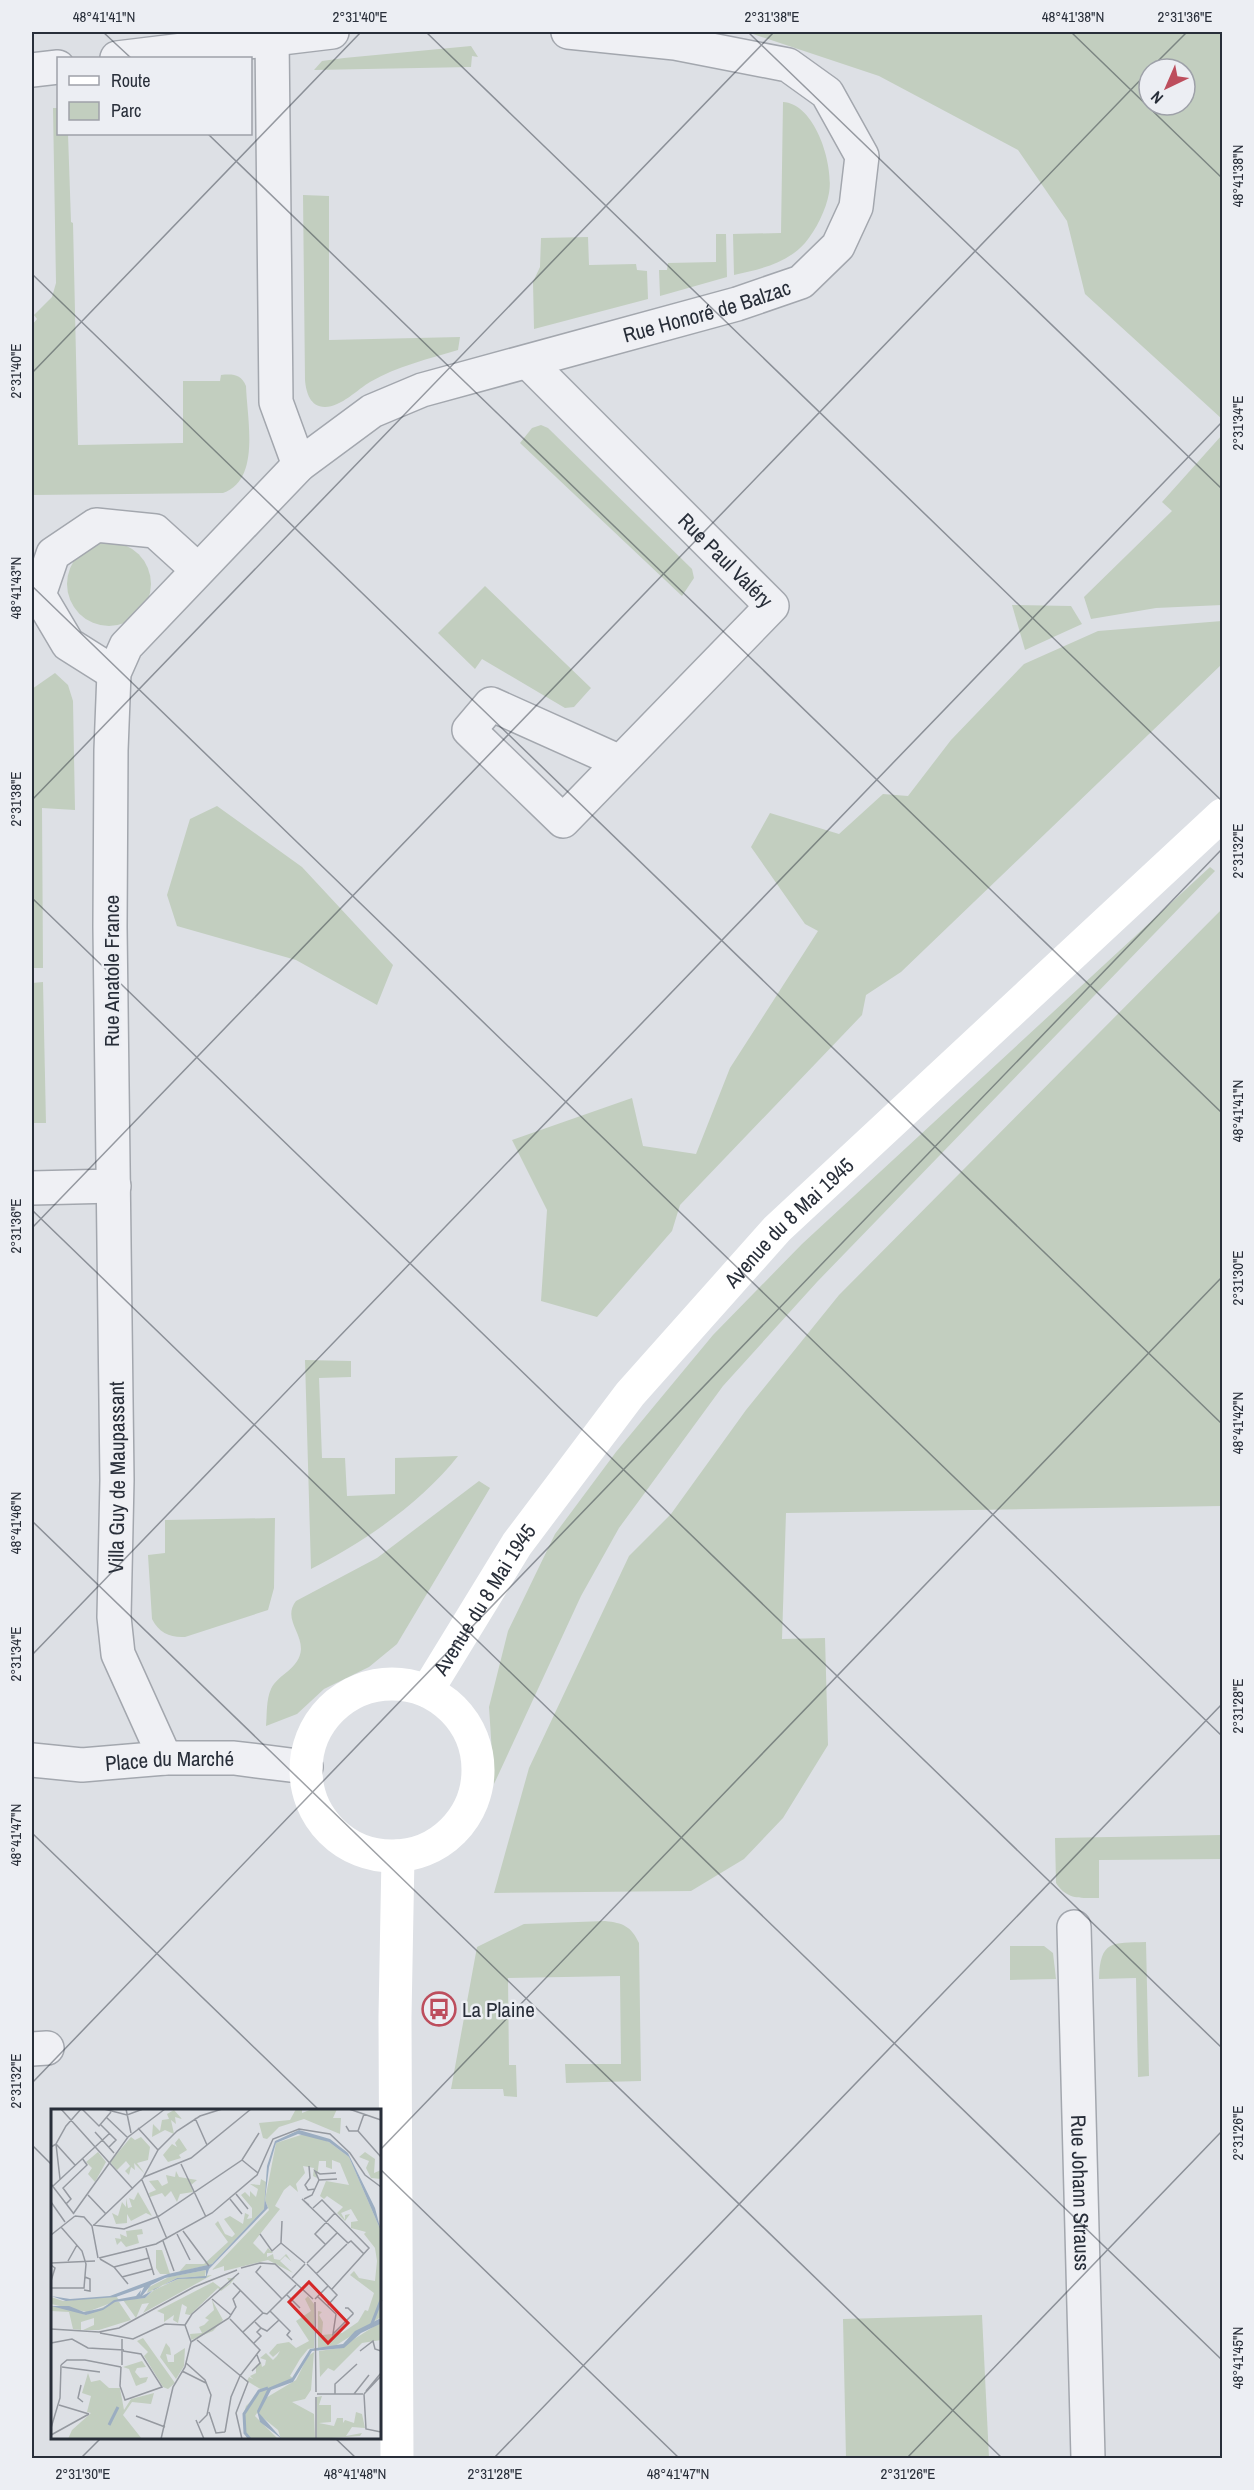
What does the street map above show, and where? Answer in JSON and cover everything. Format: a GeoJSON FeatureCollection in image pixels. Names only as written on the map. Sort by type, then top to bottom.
{"type":"FeatureCollection","features":[{"type":"Feature","properties":{"kind":"main road","name":"Avenue du 8 Mai 1945"},"geometry":{"type":"LineString","coordinates":[[427,1691],[517,1544],[630,1394],[777,1229],[1222,815]]}},
{"type":"Feature","properties":{"kind":"main road"},"geometry":{"type":"LineString","coordinates":[[400,1684],[427,1691],[451,1707],[469,1729],[477,1757],[478,1785],[468,1812],[450,1834],[426,1850],[398,1856],[369,1853],[344,1842],[323,1821],[310,1796],[306,1767],[311,1740],[325,1715],[346,1696],[372,1685],[400,1684]]}},
{"type":"Feature","properties":{"kind":"main road"},"geometry":{"type":"LineString","coordinates":[[397,2458],[395,2017],[398,1856]]}},
{"type":"Feature","properties":{"kind":"street"},"geometry":{"type":"LineString","coordinates":[[124,57],[272,37],[332,32]]}},
{"type":"Feature","properties":{"kind":"street","name":"Rue Honoré de Balzac"},"geometry":{"type":"LineString","coordinates":[[114,673],[126,646],[299,465],[372,411],[422,390],[737,304],[801,282],[838,246],[856,207],[862,156],[827,93],[788,65],[675,43],[568,32]]}},
{"type":"Feature","properties":{"kind":"street"},"geometry":{"type":"LineString","coordinates":[[272,37],[276,402],[299,465]]}},
{"type":"Feature","properties":{"kind":"street"},"geometry":{"type":"LineString","coordinates":[[32,70],[57,66]]}},
{"type":"Feature","properties":{"kind":"street","name":"Rue Paul Valéry"},"geometry":{"type":"LineString","coordinates":[[528,362],[772,606],[620,762]]}},
{"type":"Feature","properties":{"kind":"street"},"geometry":{"type":"LineString","coordinates":[[114,673],[68,644],[39,595],[53,554],[96,525],[155,531],[198,570]]}},
{"type":"Feature","properties":{"kind":"street","name":"Rue Anatole France"},"geometry":{"type":"LineString","coordinates":[[114,673],[110,915],[114,1186]]}},
{"type":"Feature","properties":{"kind":"street"},"geometry":{"type":"LineString","coordinates":[[32,1188],[114,1186]]}},
{"type":"Feature","properties":{"kind":"street","name":"Villa Guy de Maupassant"},"geometry":{"type":"LineString","coordinates":[[114,1186],[117,1480],[114,1617],[118,1654],[165,1758]]}},
{"type":"Feature","properties":{"kind":"street","name":"Place du Marché"},"geometry":{"type":"LineString","coordinates":[[32,1760],[82,1765],[165,1758],[251,1759],[306,1767]]}},
{"type":"Feature","properties":{"kind":"street","name":"Rue Johann Strauss"},"geometry":{"type":"LineString","coordinates":[[1074,1928],[1088,2458]]}},
{"type":"Feature","properties":{"kind":"green space"},"geometry":{"type":"Polygon","coordinates":[[[747,32],[1222,32],[1222,419],[1085,294],[1067,221],[1018,150],[879,76],[747,32]]]}},
{"type":"Feature","properties":{"kind":"green space"},"geometry":{"type":"Polygon","coordinates":[[[471,46],[478,57],[472,56],[471,67],[314,70],[322,61],[471,46]]]}},
{"type":"Feature","properties":{"kind":"green space"},"geometry":{"type":"Polygon","coordinates":[[[783,102],[795,105],[805,113],[820,138],[829,168],[828,199],[817,226],[798,250],[772,265],[734,275],[733,234],[781,233],[783,102]]]}},
{"type":"Feature","properties":{"kind":"green space"},"geometry":{"type":"Polygon","coordinates":[[[53,108],[57,108],[57,135],[68,135],[71,222],[73,223],[78,445],[183,443],[183,381],[220,381],[221,375],[236,376],[242,379],[246,386],[249,447],[243,475],[235,486],[223,493],[32,495],[32,325],[37,319],[34,315],[52,297],[56,283],[53,108]]]}},
{"type":"Feature","properties":{"kind":"green space"},"geometry":{"type":"Polygon","coordinates":[[[303,195],[329,196],[329,340],[460,337],[458,350],[391,372],[370,382],[337,404],[325,407],[312,402],[305,380],[303,195]]]}},
{"type":"Feature","properties":{"kind":"green space"},"geometry":{"type":"Polygon","coordinates":[[[716,234],[726,234],[727,277],[660,296],[659,270],[667,270],[668,263],[716,262],[716,234]]]}},
{"type":"Feature","properties":{"kind":"green space"},"geometry":{"type":"Polygon","coordinates":[[[588,237],[589,265],[636,264],[637,270],[647,271],[648,299],[534,329],[533,282],[540,267],[541,238],[588,237]]]}},
{"type":"Feature","properties":{"kind":"green space"},"geometry":{"type":"Polygon","coordinates":[[[541,425],[548,428],[692,569],[694,578],[682,596],[520,443],[532,428],[541,425]]]}},
{"type":"Feature","properties":{"kind":"green space"},"geometry":{"type":"Polygon","coordinates":[[[1222,435],[1222,605],[1156,608],[1091,619],[1084,597],[1172,511],[1162,502],[1222,435]]]}},
{"type":"Feature","properties":{"kind":"green space"},"geometry":{"type":"Polygon","coordinates":[[[109,542],[125,545],[144,561],[151,584],[148,600],[132,619],[109,626],[93,623],[74,607],[67,584],[70,568],[86,549],[109,542]]]}},
{"type":"Feature","properties":{"kind":"green space"},"geometry":{"type":"Polygon","coordinates":[[[485,586],[591,688],[574,707],[565,708],[482,659],[475,669],[438,633],[485,586]]]}},
{"type":"Feature","properties":{"kind":"green space"},"geometry":{"type":"Polygon","coordinates":[[[1012,605],[1071,606],[1082,624],[1025,650],[1012,605]]]}},
{"type":"Feature","properties":{"kind":"green space"},"geometry":{"type":"Polygon","coordinates":[[[1222,621],[1222,664],[901,972],[866,995],[862,1015],[680,1205],[672,1231],[597,1317],[541,1301],[547,1210],[512,1140],[632,1098],[643,1146],[696,1154],[730,1068],[818,931],[805,924],[751,847],[770,813],[839,834],[883,794],[908,796],[951,740],[1024,664],[1098,631],[1222,621]]]}},
{"type":"Feature","properties":{"kind":"green space"},"geometry":{"type":"Polygon","coordinates":[[[55,673],[68,685],[73,701],[75,810],[42,808],[43,968],[32,968],[32,689],[55,673]]]}},
{"type":"Feature","properties":{"kind":"green space"},"geometry":{"type":"Polygon","coordinates":[[[217,806],[302,867],[393,965],[377,1005],[296,960],[177,926],[167,895],[190,819],[217,806]]]}},
{"type":"Feature","properties":{"kind":"green space"},"geometry":{"type":"Polygon","coordinates":[[[1210,867],[1215,871],[817,1282],[723,1386],[619,1528],[581,1596],[494,1784],[489,1707],[508,1631],[555,1534],[616,1452],[713,1335],[802,1244],[1210,867]]]}},
{"type":"Feature","properties":{"kind":"green space"},"geometry":{"type":"Polygon","coordinates":[[[1222,909],[1222,1506],[786,1513],[782,1639],[825,1638],[828,1745],[783,1818],[744,1859],[691,1891],[494,1893],[529,1768],[629,1556],[671,1514],[746,1410],[839,1295],[1222,909]]]}},
{"type":"Feature","properties":{"kind":"green space"},"geometry":{"type":"Polygon","coordinates":[[[43,982],[46,1123],[32,1123],[32,983],[43,982]]]}},
{"type":"Feature","properties":{"kind":"green space"},"geometry":{"type":"Polygon","coordinates":[[[305,1360],[351,1361],[351,1377],[319,1378],[322,1458],[345,1458],[347,1496],[395,1494],[395,1458],[458,1456],[427,1489],[390,1520],[351,1547],[311,1569],[305,1360]]]}},
{"type":"Feature","properties":{"kind":"green space"},"geometry":{"type":"Polygon","coordinates":[[[479,1481],[490,1488],[397,1644],[369,1667],[324,1689],[297,1714],[266,1726],[269,1693],[278,1679],[297,1662],[300,1656],[300,1642],[291,1613],[296,1601],[377,1558],[479,1481]]]}},
{"type":"Feature","properties":{"kind":"green space"},"geometry":{"type":"Polygon","coordinates":[[[275,1518],[274,1588],[268,1610],[185,1637],[175,1637],[158,1628],[152,1619],[148,1555],[165,1553],[165,1520],[275,1518]]]}},
{"type":"Feature","properties":{"kind":"green space"},"geometry":{"type":"Polygon","coordinates":[[[1222,1835],[1222,1859],[1099,1860],[1099,1898],[1080,1898],[1069,1895],[1056,1883],[1055,1838],[1222,1835]]]}},
{"type":"Feature","properties":{"kind":"green space"},"geometry":{"type":"Polygon","coordinates":[[[605,1921],[626,1926],[639,1943],[641,2081],[566,2083],[565,2064],[621,2064],[620,1976],[508,1978],[509,2065],[516,2065],[517,2097],[504,2096],[503,2089],[451,2089],[477,1947],[524,1924],[605,1921]]]}},
{"type":"Feature","properties":{"kind":"green space"},"geometry":{"type":"Polygon","coordinates":[[[1146,1942],[1149,2076],[1138,2077],[1136,1978],[1099,1979],[1102,1957],[1110,1946],[1146,1942]]]}},
{"type":"Feature","properties":{"kind":"green space"},"geometry":{"type":"Polygon","coordinates":[[[1010,1946],[1044,1946],[1053,1953],[1056,1979],[1010,1980],[1010,1946]]]}},
{"type":"Feature","properties":{"kind":"green space"},"geometry":{"type":"Polygon","coordinates":[[[982,2315],[989,2458],[846,2458],[843,2319],[982,2315]]]}},
{"type":"Feature","properties":{"kind":"place","name":"La Plaine"},"geometry":{"type":"Point","coordinates":[439,2009]}}]}
